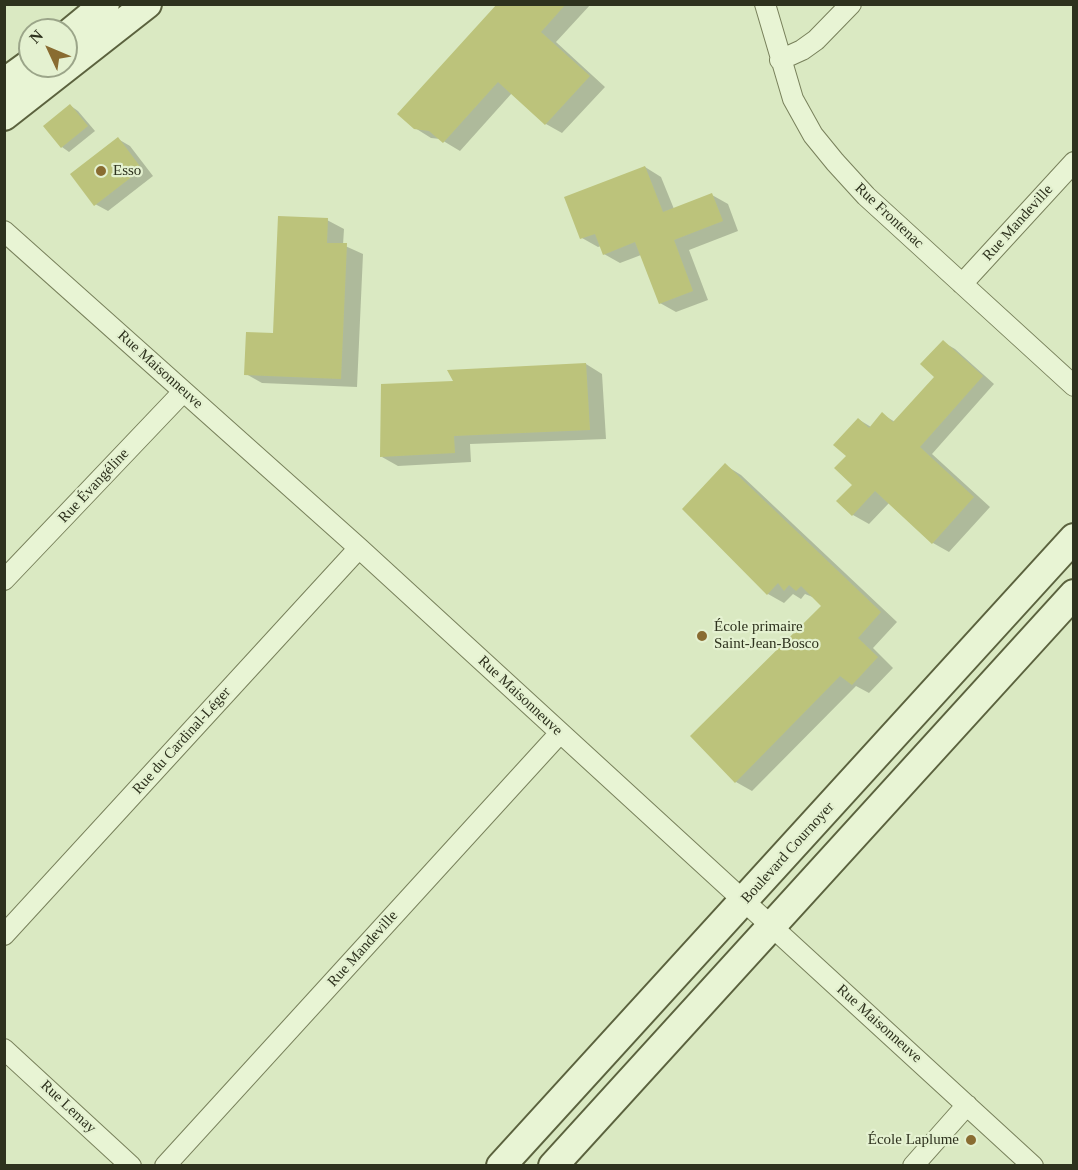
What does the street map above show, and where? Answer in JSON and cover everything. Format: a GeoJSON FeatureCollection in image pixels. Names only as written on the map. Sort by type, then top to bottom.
{"type":"FeatureCollection","features":[{"type":"Feature","properties":{"kind":"street"},"geometry":{"type":"LineString","coordinates":[[78,26],[105,4]]}},
{"type":"Feature","properties":{"kind":"street","name":"Rue Frontenac"},"geometry":{"type":"LineString","coordinates":[[765,4],[771,17],[780,60],[793,99],[813,135],[866,196],[1074,386]]}},
{"type":"Feature","properties":{"kind":"street"},"geometry":{"type":"LineString","coordinates":[[780,60],[816,40],[851,4]]}},
{"type":"Feature","properties":{"kind":"street"},"geometry":{"type":"LineString","coordinates":[[4,117],[131,9]]}},
{"type":"Feature","properties":{"kind":"street"},"geometry":{"type":"LineString","coordinates":[[4,83],[18,73]]}},
{"type":"Feature","properties":{"kind":"street","name":"Rue Mandeville"},"geometry":{"type":"LineString","coordinates":[[962,284],[1074,162]]}},
{"type":"Feature","properties":{"kind":"street","name":"Rue Maisonneuve"},"geometry":{"type":"LineString","coordinates":[[4,231],[359,548],[1033,1166]]}},
{"type":"Feature","properties":{"kind":"street","name":"Rue Évangéline"},"geometry":{"type":"LineString","coordinates":[[5,579],[183,392]]}},
{"type":"Feature","properties":{"kind":"street","name":"Boulevard Cournoyer"},"geometry":{"type":"LineString","coordinates":[[501,1166],[1074,538]]}},
{"type":"Feature","properties":{"kind":"street","name":"Rue du Cardinal-Léger"},"geometry":{"type":"LineString","coordinates":[[4,935],[359,548]]}},
{"type":"Feature","properties":{"kind":"street"},"geometry":{"type":"LineString","coordinates":[[553,1166],[1074,594]]}},
{"type":"Feature","properties":{"kind":"street","name":"Rue Mandeville"},"geometry":{"type":"LineString","coordinates":[[165,1166],[561,733]]}},
{"type":"Feature","properties":{"kind":"street","name":"Rue Lemay"},"geometry":{"type":"LineString","coordinates":[[4,1049],[131,1166]]}},
{"type":"Feature","properties":{"kind":"street"},"geometry":{"type":"LineString","coordinates":[[913,1166],[967,1105]]}},
{"type":"Feature","properties":{"kind":"building"},"geometry":{"type":"Polygon","coordinates":[[[497,4],[566,4],[541,32],[590,76],[545,125],[498,82],[443,143],[429,131],[414,129],[397,114],[497,4]]]}},
{"type":"Feature","properties":{"kind":"building"},"geometry":{"type":"Polygon","coordinates":[[[70,104],[88,126],[61,148],[43,126],[70,104]]]}},
{"type":"Feature","properties":{"kind":"building"},"geometry":{"type":"Polygon","coordinates":[[[118,137],[142,169],[94,206],[70,174],[118,137]]]}},
{"type":"Feature","properties":{"kind":"building"},"geometry":{"type":"Polygon","coordinates":[[[645,166],[663,212],[712,193],[723,221],[674,240],[693,291],[659,304],[635,242],[603,255],[595,234],[580,239],[564,197],[645,166]]]}},
{"type":"Feature","properties":{"kind":"building"},"geometry":{"type":"Polygon","coordinates":[[[278,216],[328,218],[327,243],[347,243],[341,379],[244,375],[246,332],[273,333],[278,216]]]}},
{"type":"Feature","properties":{"kind":"building"},"geometry":{"type":"Polygon","coordinates":[[[943,340],[983,376],[920,447],[974,497],[932,544],[875,491],[852,516],[836,501],[852,485],[834,468],[846,456],[833,445],[858,418],[869,428],[882,412],[893,422],[934,377],[920,364],[943,340]]]}},
{"type":"Feature","properties":{"kind":"building"},"geometry":{"type":"Polygon","coordinates":[[[586,363],[590,430],[454,436],[455,453],[380,457],[381,384],[453,381],[447,370],[586,363]]]}},
{"type":"Feature","properties":{"kind":"building"},"geometry":{"type":"Polygon","coordinates":[[[725,463],[881,612],[858,638],[878,657],[852,685],[840,676],[735,783],[690,736],[821,606],[801,586],[796,591],[789,585],[784,591],[778,583],[767,595],[682,509],[725,463]]]}},
{"type":"Feature","properties":{"kind":"place","name":"Esso"},"geometry":{"type":"Point","coordinates":[101,171]}},
{"type":"Feature","properties":{"kind":"place","name":"École primaire Saint-Jean-Bosco"},"geometry":{"type":"Point","coordinates":[702,636]}},
{"type":"Feature","properties":{"kind":"place","name":"École Laplume"},"geometry":{"type":"Point","coordinates":[971,1140]}}]}
